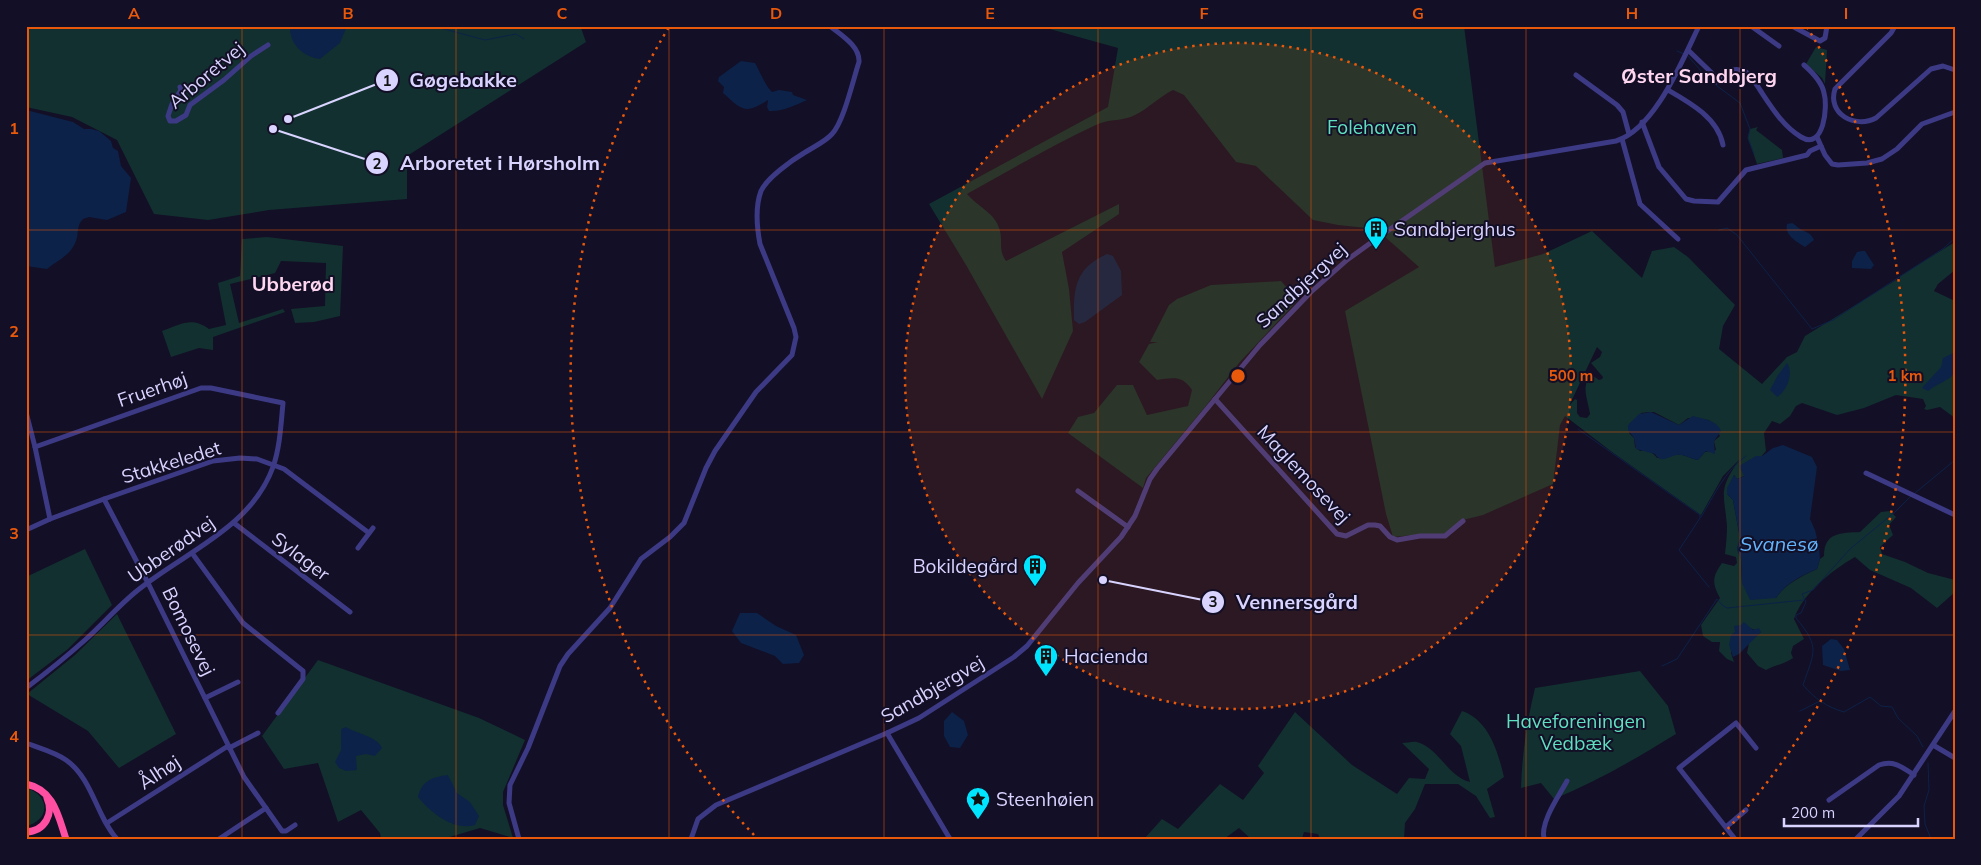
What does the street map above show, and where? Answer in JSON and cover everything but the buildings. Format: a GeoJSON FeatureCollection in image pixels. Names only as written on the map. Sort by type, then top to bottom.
{"type":"FeatureCollection","features":[{"type":"Feature","properties":{"kind":"highway"},"geometry":{"type":"LineString","coordinates":[[26,784],[43,791],[50,797],[55,804],[66,839]]}},
{"type":"Feature","properties":{"kind":"highway"},"geometry":{"type":"LineString","coordinates":[[26,832],[39,828],[48,818],[50,807],[43,791]]}},
{"type":"Feature","properties":{"kind":"street"},"geometry":{"type":"LineString","coordinates":[[519,839],[509,803],[510,785],[528,748],[560,666],[568,654],[610,608],[641,559],[670,537],[684,523],[706,468],[716,451],[756,392],[792,356],[796,337],[760,244],[758,206],[761,191],[765,185],[792,160],[826,140],[837,127],[860,56],[830,26]]}},
{"type":"Feature","properties":{"kind":"street"},"geometry":{"type":"LineString","coordinates":[[1678,239],[1640,204],[1622,139],[1656,108],[1668,90],[1699,26]]}},
{"type":"Feature","properties":{"kind":"street"},"geometry":{"type":"LineString","coordinates":[[1751,26],[1779,46]]}},
{"type":"Feature","properties":{"kind":"street"},"geometry":{"type":"LineString","coordinates":[[1792,26],[1820,41],[1825,38],[1828,26]]}},
{"type":"Feature","properties":{"kind":"street"},"geometry":{"type":"LineString","coordinates":[[1895,26],[1891,33],[1835,89],[1834,103],[1837,111],[1844,117],[1860,123],[1868,122],[1876,118],[1931,69],[1943,66],[1955,70]]}},
{"type":"Feature","properties":{"kind":"street","name":"Arboretvej"},"geometry":{"type":"LineString","coordinates":[[180,86],[181,90],[172,104],[168,116],[168,119],[172,122],[186,115],[190,105],[268,44]]}},
{"type":"Feature","properties":{"kind":"street"},"geometry":{"type":"LineString","coordinates":[[1688,50],[1717,81],[1733,70],[1738,69],[1746,72],[1781,120],[1802,137],[1812,139],[1817,137],[1822,129],[1825,102],[1824,92],[1812,73],[1805,68]]}},
{"type":"Feature","properties":{"kind":"street"},"geometry":{"type":"LineString","coordinates":[[1576,75],[1617,105],[1623,112],[1628,134]]}},
{"type":"Feature","properties":{"kind":"street"},"geometry":{"type":"LineString","coordinates":[[1668,90],[1699,109],[1712,122],[1719,133],[1723,145]]}},
{"type":"Feature","properties":{"kind":"street"},"geometry":{"type":"LineString","coordinates":[[1817,137],[1828,160],[1836,165],[1872,162],[1882,159],[1898,149],[1928,120],[1955,112]]}},
{"type":"Feature","properties":{"kind":"street"},"geometry":{"type":"LineString","coordinates":[[1642,122],[1659,167],[1686,199],[1694,201],[1718,202],[1746,170],[1807,155],[1821,146]]}},
{"type":"Feature","properties":{"kind":"street","name":"Sandbjergvej"},"geometry":{"type":"LineString","coordinates":[[691,839],[698,819],[716,805],[887,733],[918,718],[1023,650],[1078,583],[1128,527],[1139,508],[1150,479],[1157,469],[1260,345],[1320,283],[1376,239],[1476,169],[1497,160],[1622,139]]}},
{"type":"Feature","properties":{"kind":"street","name":"Fruerhøj"},"geometry":{"type":"LineString","coordinates":[[34,447],[201,388],[211,388],[283,403]]}},
{"type":"Feature","properties":{"kind":"street","name":"Maglemosevej"},"geometry":{"type":"LineString","coordinates":[[1215,399],[1337,534],[1346,536],[1368,526],[1375,525],[1380,526],[1390,537],[1398,540],[1420,536],[1445,536],[1464,521]]}},
{"type":"Feature","properties":{"kind":"street","name":"Ubberødvej"},"geometry":{"type":"LineString","coordinates":[[26,688],[79,646],[148,582],[234,523],[257,499],[274,465],[280,436],[283,403]]}},
{"type":"Feature","properties":{"kind":"street"},"geometry":{"type":"LineString","coordinates":[[26,412],[50,519]]}},
{"type":"Feature","properties":{"kind":"street","name":"Stakkeledet"},"geometry":{"type":"LineString","coordinates":[[26,530],[104,499],[213,461],[240,458],[274,465],[294,476],[369,534]]}},
{"type":"Feature","properties":{"kind":"street"},"geometry":{"type":"LineString","coordinates":[[1866,473],[1955,515]]}},
{"type":"Feature","properties":{"kind":"street"},"geometry":{"type":"LineString","coordinates":[[1078,491],[1128,527]]}},
{"type":"Feature","properties":{"kind":"street","name":"Bomosevej"},"geometry":{"type":"LineString","coordinates":[[104,499],[148,582],[244,777],[282,831],[286,831],[296,825]]}},
{"type":"Feature","properties":{"kind":"street","name":"Sylager"},"geometry":{"type":"LineString","coordinates":[[234,523],[350,612]]}},
{"type":"Feature","properties":{"kind":"street"},"geometry":{"type":"LineString","coordinates":[[358,548],[373,528]]}},
{"type":"Feature","properties":{"kind":"street"},"geometry":{"type":"LineString","coordinates":[[192,553],[243,623],[303,671],[303,679],[278,713]]}},
{"type":"Feature","properties":{"kind":"street","name":"Bomosevej"},"geometry":{"type":"LineString","coordinates":[[205,698],[238,682]]}},
{"type":"Feature","properties":{"kind":"street"},"geometry":{"type":"LineString","coordinates":[[1856,839],[1888,807],[1914,775],[1955,711]]}},
{"type":"Feature","properties":{"kind":"street"},"geometry":{"type":"LineString","coordinates":[[1735,839],[1679,768],[1736,723],[1756,748]]}},
{"type":"Feature","properties":{"kind":"street"},"geometry":{"type":"LineString","coordinates":[[229,747],[258,733]]}},
{"type":"Feature","properties":{"kind":"street"},"geometry":{"type":"LineString","coordinates":[[887,733],[950,839]]}},
{"type":"Feature","properties":{"kind":"street"},"geometry":{"type":"LineString","coordinates":[[26,743],[61,756],[73,766],[84,779],[117,839]]}},
{"type":"Feature","properties":{"kind":"street"},"geometry":{"type":"LineString","coordinates":[[1933,745],[1955,758]]}},
{"type":"Feature","properties":{"kind":"street","name":"Ålhøj"},"geometry":{"type":"LineString","coordinates":[[107,823],[229,747]]}},
{"type":"Feature","properties":{"kind":"street"},"geometry":{"type":"LineString","coordinates":[[1828,800],[1879,765],[1885,763],[1896,763],[1914,775]]}},
{"type":"Feature","properties":{"kind":"street"},"geometry":{"type":"LineString","coordinates":[[1544,839],[1545,822],[1567,781]]}},
{"type":"Feature","properties":{"kind":"street"},"geometry":{"type":"LineString","coordinates":[[219,839],[266,808]]}},
{"type":"Feature","properties":{"kind":"street"},"geometry":{"type":"LineString","coordinates":[[1726,827],[1746,810]]}},
{"type":"Feature","properties":{"kind":"green space"},"geometry":{"type":"Polygon","coordinates":[[[26,26],[479,26],[495,29],[502,28],[497,26],[587,26],[581,28],[586,42],[407,156],[407,199],[269,210],[208,220],[154,214],[117,140],[72,117],[26,107],[26,26]]]}},
{"type":"Feature","properties":{"kind":"green space","name":"Folehaven"},"geometry":{"type":"Polygon","coordinates":[[[1039,26],[1464,26],[1495,267],[1543,254],[1592,231],[1642,278],[1652,251],[1674,247],[1688,257],[1735,305],[1723,326],[1719,349],[1762,384],[1787,357],[1797,352],[1805,336],[1896,280],[1900,281],[1900,276],[1955,242],[1955,270],[1938,284],[1934,291],[1955,301],[1955,418],[1940,407],[1924,409],[1926,406],[1923,399],[1896,395],[1864,408],[1837,415],[1802,403],[1796,406],[1790,416],[1780,424],[1772,421],[1764,433],[1766,451],[1744,476],[1737,479],[1734,475],[1727,494],[1733,500],[1740,538],[1737,549],[1741,559],[1742,583],[1776,598],[1789,585],[1817,569],[1830,538],[1840,534],[1860,532],[1881,512],[1890,511],[1896,517],[1889,525],[1893,535],[1880,547],[1882,554],[1928,573],[1955,580],[1955,592],[1937,608],[1911,588],[1870,570],[1855,557],[1819,584],[1798,609],[1794,619],[1804,639],[1793,646],[1791,653],[1793,658],[1766,670],[1758,666],[1747,653],[1749,643],[1761,632],[1741,625],[1735,632],[1731,653],[1734,662],[1727,659],[1719,651],[1720,642],[1712,642],[1703,636],[1701,625],[1720,598],[1714,584],[1719,568],[1722,563],[1734,566],[1737,563],[1736,557],[1725,554],[1727,526],[1724,492],[1732,470],[1739,460],[1723,476],[1701,515],[1565,416],[1560,425],[1553,484],[1483,515],[1463,520],[1444,534],[1393,537],[1386,514],[1345,311],[1419,267],[1376,229],[1313,220],[1256,166],[1236,162],[1184,95],[1173,90],[1135,115],[1098,124],[1048,149],[967,194],[995,219],[1000,231],[1002,253],[1006,261],[1119,204],[1119,214],[1062,252],[1069,289],[1073,331],[1042,399],[929,204],[1108,107],[1118,48],[1039,26]],[[1597,347],[1569,406],[1575,399],[1577,400],[1577,413],[1580,417],[1587,418],[1590,414],[1586,393],[1588,379],[1592,375],[1599,380],[1603,377],[1591,363],[1600,357],[1602,352],[1597,347]],[[1654,412],[1641,413],[1629,433],[1634,438],[1635,447],[1640,451],[1650,452],[1657,458],[1684,455],[1698,460],[1705,452],[1716,450],[1714,441],[1720,436],[1709,420],[1688,418],[1679,425],[1654,412]]]}},
{"type":"Feature","properties":{"kind":"green space"},"geometry":{"type":"Polygon","coordinates":[[[1816,47],[1827,50],[1825,84],[1822,78],[1806,64],[1816,47]]]}},
{"type":"Feature","properties":{"kind":"green space"},"geometry":{"type":"Polygon","coordinates":[[[1758,127],[1756,130],[1782,150],[1783,158],[1757,164],[1748,138],[1750,129],[1758,127]]]}},
{"type":"Feature","properties":{"kind":"green space"},"geometry":{"type":"Polygon","coordinates":[[[267,237],[343,246],[340,316],[314,322],[295,323],[291,309],[325,306],[326,263],[281,261],[275,273],[230,284],[239,323],[283,309],[285,312],[213,337],[213,350],[199,348],[171,357],[162,331],[191,322],[203,325],[209,329],[226,325],[218,283],[240,276],[242,239],[267,237]]]}},
{"type":"Feature","properties":{"kind":"green space"},"geometry":{"type":"Polygon","coordinates":[[[1281,281],[1298,300],[1239,363],[1146,478],[1143,488],[1068,433],[1078,417],[1094,413],[1117,385],[1133,385],[1147,415],[1188,406],[1192,390],[1185,382],[1172,378],[1157,380],[1139,362],[1149,344],[1158,342],[1150,342],[1169,305],[1177,299],[1211,285],[1281,281]]]}},
{"type":"Feature","properties":{"kind":"green space"},"geometry":{"type":"Polygon","coordinates":[[[85,549],[112,605],[68,649],[26,681],[26,577],[85,549]]]}},
{"type":"Feature","properties":{"kind":"green space"},"geometry":{"type":"Polygon","coordinates":[[[117,614],[176,734],[119,768],[88,731],[27,694],[75,655],[117,614]]]}},
{"type":"Feature","properties":{"kind":"green space"},"geometry":{"type":"Polygon","coordinates":[[[318,660],[479,718],[525,740],[503,792],[503,805],[513,838],[480,828],[443,839],[381,839],[380,833],[361,810],[338,822],[318,763],[284,769],[262,736],[318,660]]]}},
{"type":"Feature","properties":{"kind":"green space","name":"Haveforeningen Vedbæk"},"geometry":{"type":"Polygon","coordinates":[[[1640,671],[1668,706],[1676,734],[1616,769],[1554,799],[1541,783],[1521,788],[1525,738],[1535,688],[1640,671]]]}},
{"type":"Feature","properties":{"kind":"green space"},"geometry":{"type":"Polygon","coordinates":[[[1462,711],[1471,715],[1486,729],[1499,757],[1504,777],[1487,789],[1495,817],[1490,818],[1476,796],[1458,784],[1425,784],[1415,809],[1405,823],[1404,839],[1320,839],[1318,834],[1304,832],[1302,839],[1251,839],[1239,828],[1224,839],[1144,839],[1162,819],[1178,829],[1220,784],[1243,800],[1264,773],[1258,766],[1295,712],[1352,765],[1397,794],[1409,778],[1425,779],[1429,769],[1402,743],[1415,742],[1425,745],[1462,779],[1470,782],[1461,746],[1450,734],[1462,711]]]}},
{"type":"Feature","properties":{"kind":"green space"},"geometry":{"type":"Polygon","coordinates":[[[26,788],[40,796],[44,807],[40,819],[26,826],[26,788]]]}},
{"type":"Feature","properties":{"kind":"water"},"geometry":{"type":"Polygon","coordinates":[[[290,26],[347,26],[340,43],[320,59],[308,56],[298,49],[290,33],[290,26]]]}},
{"type":"Feature","properties":{"kind":"water"},"geometry":{"type":"Polygon","coordinates":[[[741,61],[755,63],[772,92],[779,90],[792,92],[793,95],[807,100],[789,108],[774,111],[769,111],[767,107],[768,100],[754,108],[740,107],[723,93],[724,87],[718,81],[719,77],[741,61]]]}},
{"type":"Feature","properties":{"kind":"water"},"geometry":{"type":"Polygon","coordinates":[[[26,110],[73,122],[84,129],[99,131],[111,141],[113,148],[118,151],[121,166],[131,178],[126,212],[107,220],[89,217],[83,219],[78,227],[74,246],[64,257],[47,269],[26,266],[26,110]]]}},
{"type":"Feature","properties":{"kind":"water"},"geometry":{"type":"Polygon","coordinates":[[[1792,223],[1812,236],[1814,240],[1805,247],[1795,240],[1787,232],[1787,224],[1792,223]]]}},
{"type":"Feature","properties":{"kind":"water"},"geometry":{"type":"Polygon","coordinates":[[[1865,251],[1874,265],[1871,269],[1852,268],[1852,261],[1857,252],[1865,251]]]}},
{"type":"Feature","properties":{"kind":"water"},"geometry":{"type":"Polygon","coordinates":[[[1107,254],[1113,256],[1121,271],[1122,295],[1085,322],[1079,324],[1074,320],[1074,298],[1078,280],[1089,266],[1107,254]]]}},
{"type":"Feature","properties":{"kind":"water"},"geometry":{"type":"Polygon","coordinates":[[[1955,352],[1955,373],[1928,391],[1922,388],[1941,367],[1943,358],[1955,352]]]}},
{"type":"Feature","properties":{"kind":"water"},"geometry":{"type":"Polygon","coordinates":[[[1787,363],[1790,377],[1784,391],[1777,397],[1770,390],[1787,363]]]}},
{"type":"Feature","properties":{"kind":"water"},"geometry":{"type":"Polygon","coordinates":[[[1651,412],[1679,425],[1693,416],[1713,422],[1721,431],[1714,441],[1715,454],[1706,451],[1698,460],[1683,455],[1661,459],[1655,454],[1636,449],[1634,438],[1628,430],[1628,425],[1639,414],[1651,412]]]}},
{"type":"Feature","properties":{"kind":"water","name":"Svanesø"},"geometry":{"type":"Polygon","coordinates":[[[1783,445],[1812,457],[1817,467],[1810,519],[1815,530],[1820,559],[1817,569],[1794,580],[1776,598],[1750,600],[1742,583],[1741,559],[1737,549],[1740,538],[1733,500],[1727,494],[1727,488],[1734,475],[1737,479],[1744,476],[1739,466],[1756,456],[1762,456],[1773,448],[1783,445]]]}},
{"type":"Feature","properties":{"kind":"water"},"geometry":{"type":"Polygon","coordinates":[[[740,613],[757,613],[776,626],[796,635],[804,655],[799,663],[783,664],[775,656],[741,643],[732,631],[740,613]]]}},
{"type":"Feature","properties":{"kind":"water"},"geometry":{"type":"Polygon","coordinates":[[[1744,622],[1753,630],[1759,628],[1761,632],[1739,654],[1733,657],[1729,645],[1731,635],[1735,632],[1734,626],[1741,625],[1744,622]]]}},
{"type":"Feature","properties":{"kind":"water"},"geometry":{"type":"Polygon","coordinates":[[[1831,639],[1837,640],[1844,649],[1850,670],[1841,671],[1823,665],[1822,646],[1831,639]]]}},
{"type":"Feature","properties":{"kind":"water"},"geometry":{"type":"Polygon","coordinates":[[[952,712],[964,721],[968,735],[960,748],[950,747],[944,736],[944,721],[952,712]]]}},
{"type":"Feature","properties":{"kind":"water"},"geometry":{"type":"Polygon","coordinates":[[[346,727],[371,738],[382,748],[375,756],[366,754],[356,756],[357,770],[346,771],[339,768],[335,762],[341,750],[341,729],[346,727]]]}},
{"type":"Feature","properties":{"kind":"water"},"geometry":{"type":"Polygon","coordinates":[[[448,775],[457,793],[470,802],[479,816],[475,825],[467,826],[451,823],[429,809],[418,797],[422,787],[429,780],[448,775]]]}},
{"type":"Feature","properties":{"kind":"waterway"},"geometry":{"type":"LineString","coordinates":[[433,26],[485,40],[516,34],[524,39]]}},
{"type":"Feature","properties":{"kind":"waterway"},"geometry":{"type":"LineString","coordinates":[[1677,51],[1684,54]]}},
{"type":"Feature","properties":{"kind":"waterway"},"geometry":{"type":"LineString","coordinates":[[1688,56],[1709,80],[1740,103],[1750,129],[1748,138],[1754,154]]}},
{"type":"Feature","properties":{"kind":"waterway"},"geometry":{"type":"LineString","coordinates":[[1719,230],[1727,228],[1737,235],[1812,329],[1833,320],[1944,248],[1955,238]]}},
{"type":"Feature","properties":{"kind":"waterway"},"geometry":{"type":"LineString","coordinates":[[1578,429],[1700,515],[1700,518],[1679,550],[1709,587]]}},
{"type":"Feature","properties":{"kind":"waterway"},"geometry":{"type":"LineString","coordinates":[[1701,517],[1726,476],[1746,456]]}},
{"type":"Feature","properties":{"kind":"waterway"},"geometry":{"type":"LineString","coordinates":[[1915,493],[1955,460]]}},
{"type":"Feature","properties":{"kind":"waterway"},"geometry":{"type":"LineString","coordinates":[[1910,497],[1895,512],[1850,549],[1813,590],[1802,594],[1806,602],[1801,613],[1796,615],[1796,618],[1809,636],[1813,650],[1803,685],[1827,705],[1844,712],[1870,697],[1881,706],[1892,707],[1898,718],[1917,736],[1923,747]]}},
{"type":"Feature","properties":{"kind":"waterway"},"geometry":{"type":"LineString","coordinates":[[1662,666],[1677,659],[1717,599],[1727,608],[1804,600]]}},
{"type":"Feature","properties":{"kind":"waterway"},"geometry":{"type":"LineString","coordinates":[[1800,711],[1820,701]]}},
{"type":"Feature","properties":{"kind":"waterway"},"geometry":{"type":"LineString","coordinates":[[1928,763],[1929,790],[1924,806],[1925,824],[1931,839]]}},
{"type":"Feature","properties":{"kind":"place","name":"Gøgebakke"},"geometry":{"type":"Point","coordinates":[288,119]}},
{"type":"Feature","properties":{"kind":"place","name":"Arboretet i Hørsholm"},"geometry":{"type":"Point","coordinates":[273,129]}},
{"type":"Feature","properties":{"kind":"place","name":"Sandbjerghus"},"geometry":{"type":"Point","coordinates":[1376,250]}},
{"type":"Feature","properties":{"kind":"place","name":"Vennersgård"},"geometry":{"type":"Point","coordinates":[1103,580]}},
{"type":"Feature","properties":{"kind":"place","name":"Bokildegård"},"geometry":{"type":"Point","coordinates":[1035,587]}},
{"type":"Feature","properties":{"kind":"place","name":"Hacienda"},"geometry":{"type":"Point","coordinates":[1046,677]}},
{"type":"Feature","properties":{"kind":"place","name":"Steenhøien"},"geometry":{"type":"Point","coordinates":[978,820]}},
{"type":"Feature","properties":{"kind":"district","name":"Øster Sandbjerg"},"geometry":{"type":"Point","coordinates":[1699,76]}},
{"type":"Feature","properties":{"kind":"district","name":"Ubberød"},"geometry":{"type":"Point","coordinates":[293,284]}}]}
